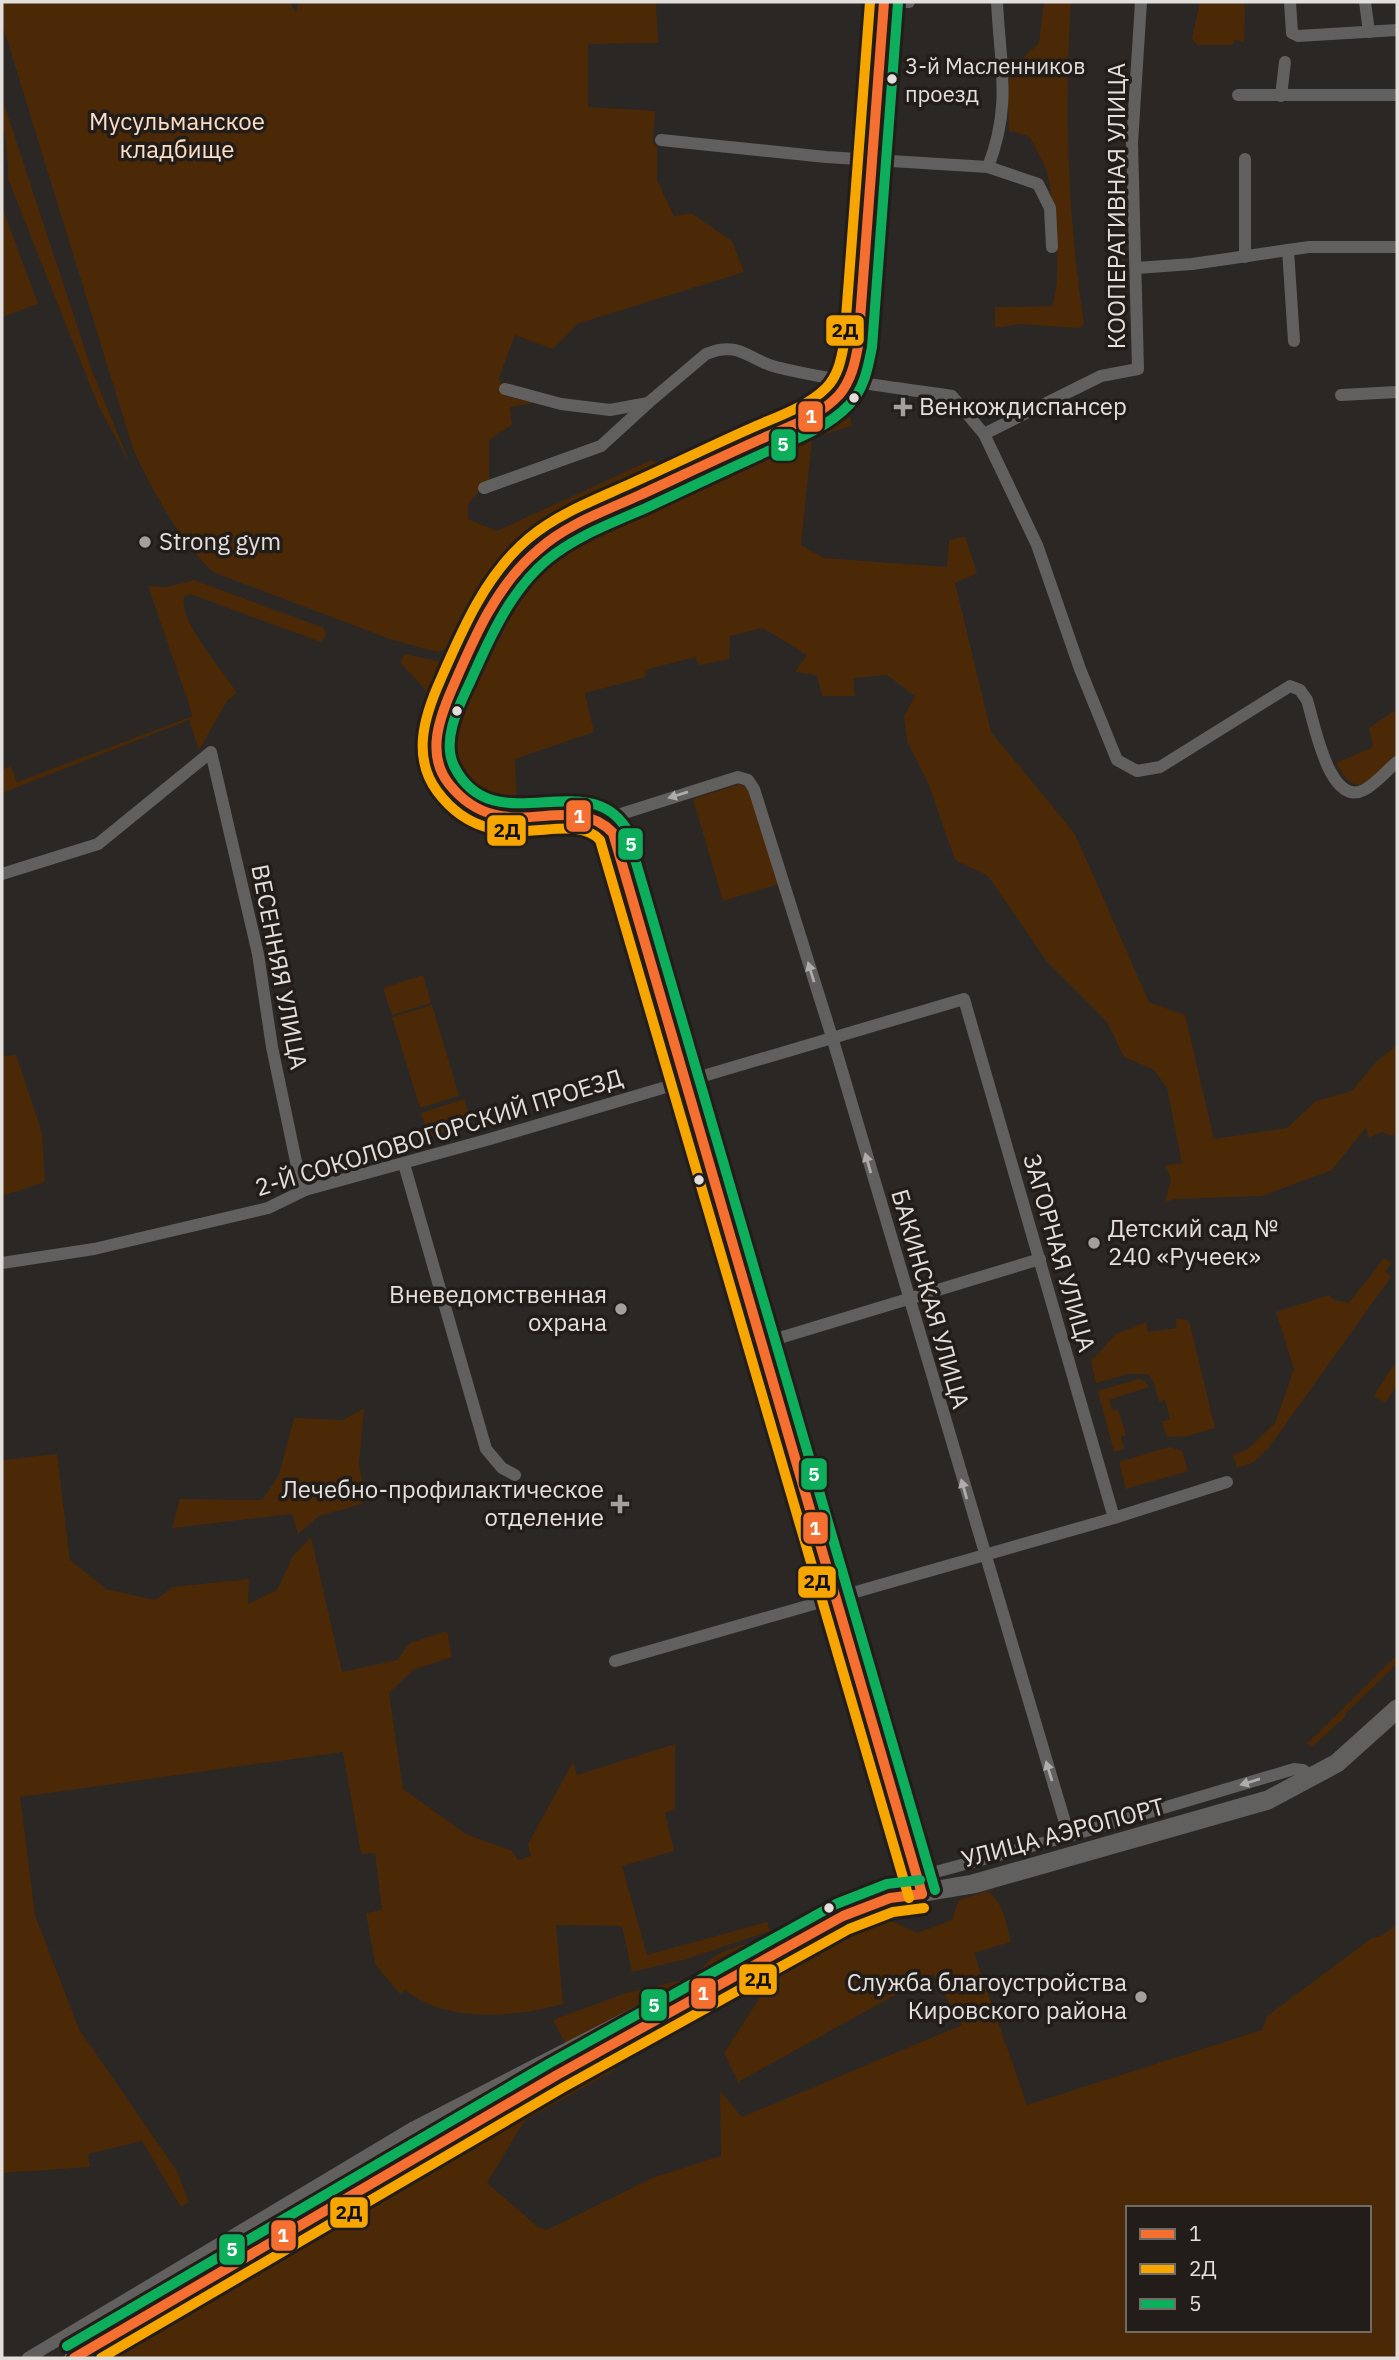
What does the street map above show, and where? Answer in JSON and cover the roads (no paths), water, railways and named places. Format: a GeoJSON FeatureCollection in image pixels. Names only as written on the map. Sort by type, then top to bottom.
{"type":"FeatureCollection","features":[{"type":"Feature","properties":{"kind":"main road"},"geometry":{"type":"LineString","coordinates":[[884,2],[858,346],[850,381],[826,408],[551,539],[520,567],[498,600],[458,675],[438,725],[434,746],[440,767],[455,792],[481,811],[502,818],[581,815],[605,823],[763,1343],[919,1885]]}},
{"type":"Feature","properties":{"kind":"main road","name":"УЛИЦА АЭРОПОРТ"},"geometry":{"type":"LineString","coordinates":[[74,2358],[557,2075],[843,1916],[919,1885],[999,1878],[1268,1800],[1313,1778],[1347,1755],[1397,1710]]}},
{"type":"Feature","properties":{"kind":"street"},"geometry":{"type":"LineString","coordinates":[[895,2],[909,2]]}},
{"type":"Feature","properties":{"kind":"street"},"geometry":{"type":"LineString","coordinates":[[988,167],[1003,116],[1005,75],[997,2]]}},
{"type":"Feature","properties":{"kind":"street","name":"КООПЕРАТИВНАЯ УЛИЦА"},"geometry":{"type":"LineString","coordinates":[[985,434],[1101,376],[1138,369],[1132,143],[1141,2]]}},
{"type":"Feature","properties":{"kind":"street"},"geometry":{"type":"LineString","coordinates":[[1290,2],[1292,33],[1298,37],[1397,30]]}},
{"type":"Feature","properties":{"kind":"street"},"geometry":{"type":"LineString","coordinates":[[1365,2],[1368,32]]}},
{"type":"Feature","properties":{"kind":"street"},"geometry":{"type":"LineString","coordinates":[[1281,96],[1285,62]]}},
{"type":"Feature","properties":{"kind":"street"},"geometry":{"type":"LineString","coordinates":[[1238,95],[1397,94]]}},
{"type":"Feature","properties":{"kind":"street"},"geometry":{"type":"LineString","coordinates":[[661,141],[988,167],[1038,184],[1050,208],[1052,247]]}},
{"type":"Feature","properties":{"kind":"street"},"geometry":{"type":"LineString","coordinates":[[1245,159],[1245,257]]}},
{"type":"Feature","properties":{"kind":"street"},"geometry":{"type":"LineString","coordinates":[[1137,268],[1245,257],[1309,247],[1397,247]]}},
{"type":"Feature","properties":{"kind":"street"},"geometry":{"type":"LineString","coordinates":[[1288,250],[1293,341]]}},
{"type":"Feature","properties":{"kind":"street"},"geometry":{"type":"LineString","coordinates":[[484,488],[601,446],[705,354],[716,349],[747,352],[774,367],[952,396],[985,434],[1037,545],[1080,669],[1117,760],[1137,771],[1160,766],[1290,686],[1300,690],[1307,700],[1332,779],[1342,789],[1354,792],[1364,790],[1397,762]]}},
{"type":"Feature","properties":{"kind":"street"},"geometry":{"type":"LineString","coordinates":[[505,389],[561,404],[610,410],[648,403]]}},
{"type":"Feature","properties":{"kind":"street"},"geometry":{"type":"LineString","coordinates":[[1340,395],[1397,392]]}},
{"type":"Feature","properties":{"kind":"street","name":"ВЕСЕННЯЯ УЛИЦА"},"geometry":{"type":"LineString","coordinates":[[2,874],[98,844],[211,752],[255,941],[272,1046],[293,1132],[299,1177],[305,1190]]}},
{"type":"Feature","properties":{"kind":"street","name":"БАКИНСКАЯ УЛИЦА"},"geometry":{"type":"LineString","coordinates":[[605,823],[743,778],[754,789],[832,1037],[983,1555],[1069,1836]]}},
{"type":"Feature","properties":{"kind":"street","name":"2-Й СОКОЛОВОГОРСКИЙ ПРОЕЗД"},"geometry":{"type":"LineString","coordinates":[[2,1263],[94,1249],[268,1208],[305,1190],[404,1164],[964,999]]}},
{"type":"Feature","properties":{"kind":"street","name":"ЗАГОРНАЯ УЛИЦА"},"geometry":{"type":"LineString","coordinates":[[964,999],[1114,1518]]}},
{"type":"Feature","properties":{"kind":"street"},"geometry":{"type":"LineString","coordinates":[[404,1164],[486,1449],[502,1468],[514,1475]]}},
{"type":"Feature","properties":{"kind":"street"},"geometry":{"type":"LineString","coordinates":[[763,1343],[1040,1259]]}},
{"type":"Feature","properties":{"kind":"street"},"geometry":{"type":"LineString","coordinates":[[615,1661],[1114,1518],[1227,1482]]}},
{"type":"Feature","properties":{"kind":"street"},"geometry":{"type":"LineString","coordinates":[[919,1885],[1069,1836],[1294,1769],[1303,1770],[1313,1778]]}},
{"type":"Feature","properties":{"kind":"street"},"geometry":{"type":"LineString","coordinates":[[28,2358],[414,2127],[696,1982]]}},
{"type":"Feature","properties":{"kind":"place","name":"3-й Масленников проезд"},"geometry":{"type":"Point","coordinates":[892,79]}},
{"type":"Feature","properties":{"kind":"place","name":"Венкождиспансер"},"geometry":{"type":"Point","coordinates":[903,407]}},
{"type":"Feature","properties":{"kind":"place","name":"Strong gym"},"geometry":{"type":"Point","coordinates":[145,542]}},
{"type":"Feature","properties":{"kind":"place","name":"Детский сад № 240 «Ручеек»"},"geometry":{"type":"Point","coordinates":[1094,1243]}},
{"type":"Feature","properties":{"kind":"place","name":"Вневедомственная охрана"},"geometry":{"type":"Point","coordinates":[621,1309]}},
{"type":"Feature","properties":{"kind":"place","name":"Лечебно-профилактическое отделение"},"geometry":{"type":"Point","coordinates":[620,1504]}},
{"type":"Feature","properties":{"kind":"place","name":"Служба благоустройства Кировского района"},"geometry":{"type":"Point","coordinates":[1141,1997]}},
{"type":"Feature","properties":{"kind":"park label","name":"Мусульманское кладбище"},"geometry":{"type":"Point","coordinates":[177,136]}}]}
